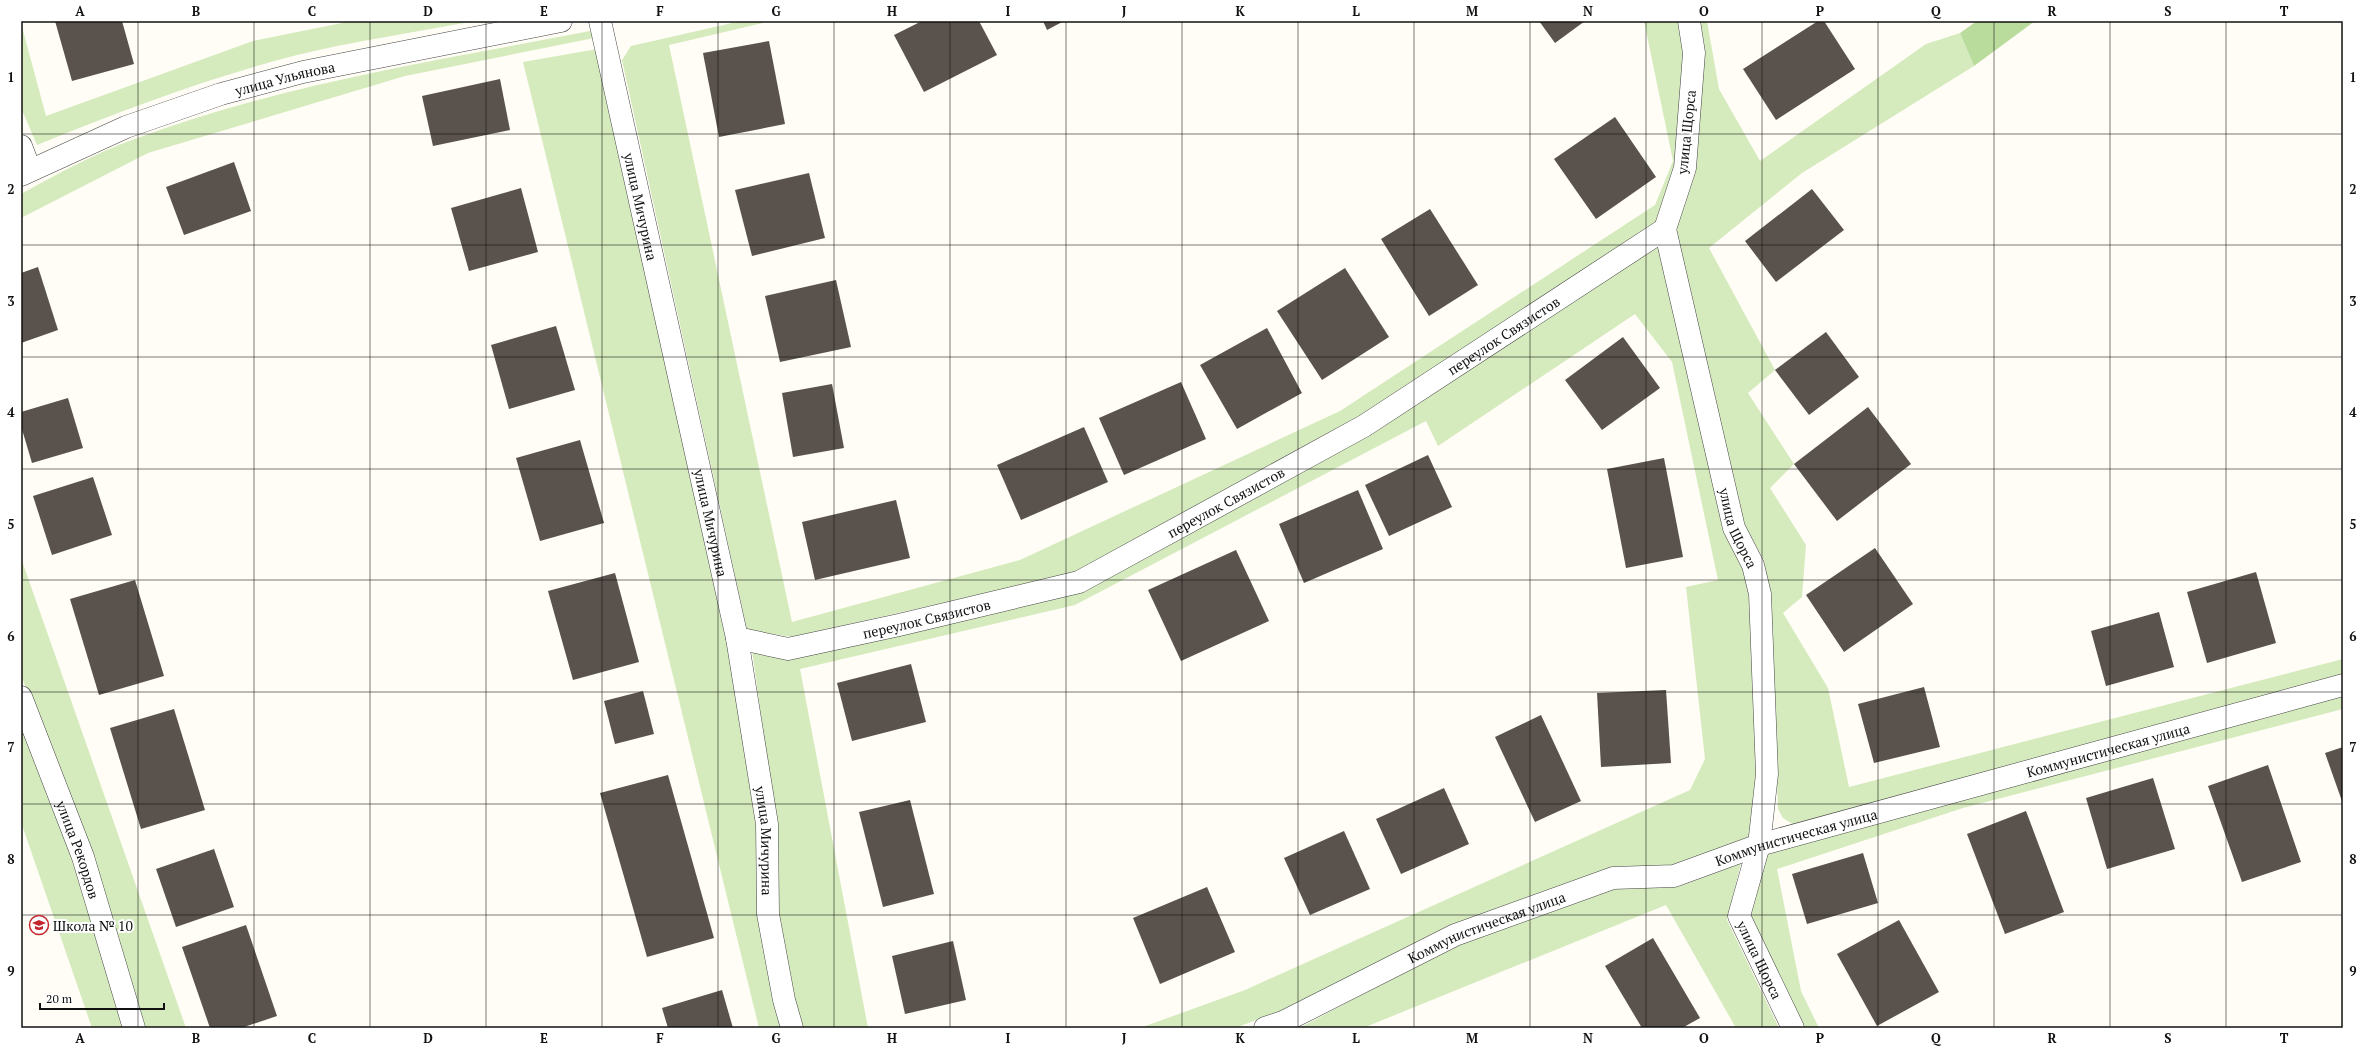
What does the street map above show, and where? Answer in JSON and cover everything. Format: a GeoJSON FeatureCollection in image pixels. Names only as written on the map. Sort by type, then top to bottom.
{"type":"FeatureCollection","features":[{"type":"Feature","properties":{"kind":"street","name":"улица Ульянова"},"geometry":{"type":"LineString","coordinates":[[26,172],[126,127],[221,94],[303,72],[561,21]]}},
{"type":"Feature","properties":{"kind":"street","name":"улица Мичурина"},"geometry":{"type":"LineString","coordinates":[[600,21],[737,638],[767,824],[768,914],[784,1000],[792,1028]]}},
{"type":"Feature","properties":{"kind":"street","name":"улица Щорса"},"geometry":{"type":"LineString","coordinates":[[1689,21],[1694,53],[1685,168],[1665,229],[1734,528],[1753,565],[1760,594],[1767,774],[1758,845],[1738,916],[1793,1028]]}},
{"type":"Feature","properties":{"kind":"street"},"geometry":{"type":"LineString","coordinates":[[21,146],[26,172]]}},
{"type":"Feature","properties":{"kind":"street","name":"переулок Связистов"},"geometry":{"type":"LineString","coordinates":[[737,638],[788,649],[899,625],[1079,582],[1364,426],[1665,229]]}},
{"type":"Feature","properties":{"kind":"street","name":"Коммунистическая улица"},"geometry":{"type":"LineString","coordinates":[[1265,1028],[1283,1022],[1455,935],[1613,878],[1674,876],[1758,845],[2343,685]]}},
{"type":"Feature","properties":{"kind":"street","name":"улица Рекордов"},"geometry":{"type":"LineString","coordinates":[[21,697],[83,857],[134,1028]]}},
{"type":"Feature","properties":{"kind":"green space"},"geometry":{"type":"Polygon","coordinates":[[[352,21],[475,21],[341,45],[264,64],[198,84],[101,119],[37,145],[21,108],[21,23],[46,116],[253,41],[352,21]]]}},
{"type":"Feature","properties":{"kind":"green space"},"geometry":{"type":"Polygon","coordinates":[[[741,21],[771,21],[669,45],[792,622],[1020,560],[1340,411],[1655,205],[1673,161],[1644,21],[1682,21],[1687,54],[1679,167],[1659,226],[1359,420],[1078,572],[792,637],[747,630],[622,60],[631,46],[741,21]]]}},
{"type":"Feature","properties":{"kind":"green space"},"geometry":{"type":"Polygon","coordinates":[[[1698,21],[1707,21],[1719,89],[1760,161],[1926,44],[1960,33],[1974,66],[1802,173],[1709,248],[1775,370],[1748,393],[1794,464],[1770,488],[1806,545],[1802,597],[1783,613],[1828,688],[1849,787],[2343,659],[2343,677],[1794,825],[1783,818],[1778,809],[1769,599],[1764,560],[1743,523],[1675,228],[1698,21]]]}},
{"type":"Feature","properties":{"kind":"green space"},"geometry":{"type":"Polygon","coordinates":[[[1977,21],[2035,21],[1974,66],[1960,33],[1977,21]]]}},
{"type":"Feature","properties":{"kind":"green space"},"geometry":{"type":"Polygon","coordinates":[[[590,31],[594,38],[405,76],[148,153],[21,218],[21,194],[104,151],[188,120],[301,89],[359,76],[590,31]]]}},
{"type":"Feature","properties":{"kind":"green space"},"geometry":{"type":"Polygon","coordinates":[[[597,49],[728,640],[761,826],[784,1028],[759,1028],[523,62],[597,49]]]}},
{"type":"Feature","properties":{"kind":"green space"},"geometry":{"type":"Polygon","coordinates":[[[1660,244],[1752,592],[1759,776],[1749,842],[1669,867],[1451,929],[1278,1012],[1235,1028],[1140,1028],[1245,990],[1690,790],[1705,759],[1686,587],[1718,580],[1672,362],[1635,314],[1438,446],[1426,421],[1075,605],[800,669],[868,1028],[801,1028],[775,913],[776,826],[752,650],[1082,586],[1660,244]]]}},
{"type":"Feature","properties":{"kind":"green space"},"geometry":{"type":"Polygon","coordinates":[[[21,558],[186,1028],[142,1028],[91,857],[21,675],[21,558]]]}},
{"type":"Feature","properties":{"kind":"green space"},"geometry":{"type":"Polygon","coordinates":[[[2343,696],[2343,709],[1963,808],[1777,869],[1801,991],[1819,1028],[1802,1028],[1747,912],[1767,850],[2343,696]]]}},
{"type":"Feature","properties":{"kind":"green space"},"geometry":{"type":"Polygon","coordinates":[[[21,714],[78,861],[127,1028],[92,1028],[21,822],[21,714]]]}},
{"type":"Feature","properties":{"kind":"green space"},"geometry":{"type":"Polygon","coordinates":[[[1741,863],[1727,920],[1779,1028],[1736,1028],[1666,905],[1363,1028],[1299,1028],[1456,945],[1614,889],[1678,887],[1741,863]]]}},
{"type":"Feature","properties":{"kind":"building"},"geometry":{"type":"Polygon","coordinates":[[[55,21],[122,21],[134,64],[72,81],[55,21]]]}},
{"type":"Feature","properties":{"kind":"building"},"geometry":{"type":"Polygon","coordinates":[[[922,21],[979,21],[997,55],[924,92],[894,35],[922,21]]]}},
{"type":"Feature","properties":{"kind":"building"},"geometry":{"type":"Polygon","coordinates":[[[1043,21],[1064,21],[1047,30],[1043,21]]]}},
{"type":"Feature","properties":{"kind":"building"},"geometry":{"type":"Polygon","coordinates":[[[1539,21],[1585,21],[1555,43],[1539,21]]]}},
{"type":"Feature","properties":{"kind":"building"},"geometry":{"type":"Polygon","coordinates":[[[1818,21],[1824,21],[1855,69],[1776,120],[1743,69],[1818,21]]]}},
{"type":"Feature","properties":{"kind":"building"},"geometry":{"type":"Polygon","coordinates":[[[769,41],[785,124],[719,137],[703,53],[769,41]]]}},
{"type":"Feature","properties":{"kind":"building"},"geometry":{"type":"Polygon","coordinates":[[[500,79],[510,130],[433,146],[422,96],[500,79]]]}},
{"type":"Feature","properties":{"kind":"building"},"geometry":{"type":"Polygon","coordinates":[[[1615,117],[1656,177],[1596,219],[1554,159],[1615,117]]]}},
{"type":"Feature","properties":{"kind":"building"},"geometry":{"type":"Polygon","coordinates":[[[234,162],[251,211],[184,235],[166,187],[234,162]]]}},
{"type":"Feature","properties":{"kind":"building"},"geometry":{"type":"Polygon","coordinates":[[[809,173],[825,238],[752,256],[735,190],[809,173]]]}},
{"type":"Feature","properties":{"kind":"building"},"geometry":{"type":"Polygon","coordinates":[[[521,188],[538,252],[469,271],[451,208],[521,188]]]}},
{"type":"Feature","properties":{"kind":"building"},"geometry":{"type":"Polygon","coordinates":[[[1812,189],[1844,230],[1776,282],[1745,241],[1812,189]]]}},
{"type":"Feature","properties":{"kind":"building"},"geometry":{"type":"Polygon","coordinates":[[[1430,209],[1478,285],[1429,316],[1381,239],[1430,209]]]}},
{"type":"Feature","properties":{"kind":"building"},"geometry":{"type":"Polygon","coordinates":[[[38,267],[58,330],[21,343],[21,273],[38,267]]]}},
{"type":"Feature","properties":{"kind":"building"},"geometry":{"type":"Polygon","coordinates":[[[1345,268],[1389,337],[1322,380],[1277,311],[1345,268]]]}},
{"type":"Feature","properties":{"kind":"building"},"geometry":{"type":"Polygon","coordinates":[[[836,280],[851,347],[780,362],[765,296],[836,280]]]}},
{"type":"Feature","properties":{"kind":"building"},"geometry":{"type":"Polygon","coordinates":[[[556,326],[575,390],[509,409],[491,345],[556,326]]]}},
{"type":"Feature","properties":{"kind":"building"},"geometry":{"type":"Polygon","coordinates":[[[1267,328],[1302,393],[1237,429],[1200,365],[1267,328]]]}},
{"type":"Feature","properties":{"kind":"building"},"geometry":{"type":"Polygon","coordinates":[[[1826,332],[1859,377],[1809,415],[1775,370],[1826,332]]]}},
{"type":"Feature","properties":{"kind":"building"},"geometry":{"type":"Polygon","coordinates":[[[1623,337],[1660,388],[1602,430],[1565,380],[1623,337]]]}},
{"type":"Feature","properties":{"kind":"building"},"geometry":{"type":"Polygon","coordinates":[[[1181,382],[1206,439],[1124,475],[1099,418],[1181,382]]]}},
{"type":"Feature","properties":{"kind":"building"},"geometry":{"type":"Polygon","coordinates":[[[832,384],[844,448],[793,457],[782,393],[832,384]]]}},
{"type":"Feature","properties":{"kind":"building"},"geometry":{"type":"Polygon","coordinates":[[[68,398],[83,448],[32,463],[21,426],[21,412],[68,398]]]}},
{"type":"Feature","properties":{"kind":"building"},"geometry":{"type":"Polygon","coordinates":[[[1868,407],[1911,464],[1837,521],[1794,464],[1868,407]]]}},
{"type":"Feature","properties":{"kind":"building"},"geometry":{"type":"Polygon","coordinates":[[[1084,427],[1108,482],[1021,520],[997,465],[1084,427]]]}},
{"type":"Feature","properties":{"kind":"building"},"geometry":{"type":"Polygon","coordinates":[[[580,440],[604,523],[540,541],[516,458],[580,440]]]}},
{"type":"Feature","properties":{"kind":"building"},"geometry":{"type":"Polygon","coordinates":[[[1428,455],[1452,507],[1389,536],[1365,485],[1428,455]]]}},
{"type":"Feature","properties":{"kind":"building"},"geometry":{"type":"Polygon","coordinates":[[[1664,458],[1683,557],[1626,568],[1607,469],[1664,458]]]}},
{"type":"Feature","properties":{"kind":"building"},"geometry":{"type":"Polygon","coordinates":[[[93,477],[112,535],[52,555],[33,496],[93,477]]]}},
{"type":"Feature","properties":{"kind":"building"},"geometry":{"type":"Polygon","coordinates":[[[1358,490],[1383,549],[1304,583],[1279,524],[1358,490]]]}},
{"type":"Feature","properties":{"kind":"building"},"geometry":{"type":"Polygon","coordinates":[[[896,500],[910,558],[815,580],[802,522],[896,500]]]}},
{"type":"Feature","properties":{"kind":"building"},"geometry":{"type":"Polygon","coordinates":[[[1875,548],[1913,604],[1844,652],[1806,595],[1875,548]]]}},
{"type":"Feature","properties":{"kind":"building"},"geometry":{"type":"Polygon","coordinates":[[[1236,550],[1269,621],[1181,661],[1148,590],[1236,550]]]}},
{"type":"Feature","properties":{"kind":"building"},"geometry":{"type":"Polygon","coordinates":[[[2256,572],[2276,643],[2207,663],[2187,592],[2256,572]]]}},
{"type":"Feature","properties":{"kind":"building"},"geometry":{"type":"Polygon","coordinates":[[[615,573],[639,662],[573,680],[548,591],[615,573]]]}},
{"type":"Feature","properties":{"kind":"building"},"geometry":{"type":"Polygon","coordinates":[[[135,580],[164,676],[99,695],[70,599],[135,580]]]}},
{"type":"Feature","properties":{"kind":"building"},"geometry":{"type":"Polygon","coordinates":[[[2159,612],[2174,667],[2106,686],[2091,631],[2159,612]]]}},
{"type":"Feature","properties":{"kind":"building"},"geometry":{"type":"Polygon","coordinates":[[[911,664],[926,722],[852,741],[837,683],[911,664]]]}},
{"type":"Feature","properties":{"kind":"building"},"geometry":{"type":"Polygon","coordinates":[[[1924,687],[1940,747],[1874,763],[1858,704],[1924,687]]]}},
{"type":"Feature","properties":{"kind":"building"},"geometry":{"type":"Polygon","coordinates":[[[1666,690],[1671,763],[1601,767],[1597,693],[1666,690]]]}},
{"type":"Feature","properties":{"kind":"building"},"geometry":{"type":"Polygon","coordinates":[[[643,691],[654,734],[615,744],[604,701],[643,691]]]}},
{"type":"Feature","properties":{"kind":"building"},"geometry":{"type":"Polygon","coordinates":[[[174,709],[205,810],[141,829],[110,728],[174,709]]]}},
{"type":"Feature","properties":{"kind":"building"},"geometry":{"type":"Polygon","coordinates":[[[1541,715],[1581,801],[1535,822],[1495,737],[1541,715]]]}},
{"type":"Feature","properties":{"kind":"building"},"geometry":{"type":"Polygon","coordinates":[[[2343,747],[2343,804],[2325,753],[2343,747]]]}},
{"type":"Feature","properties":{"kind":"building"},"geometry":{"type":"Polygon","coordinates":[[[2268,765],[2301,862],[2242,882],[2208,786],[2268,765]]]}},
{"type":"Feature","properties":{"kind":"building"},"geometry":{"type":"Polygon","coordinates":[[[668,775],[714,938],[647,957],[600,793],[668,775]]]}},
{"type":"Feature","properties":{"kind":"building"},"geometry":{"type":"Polygon","coordinates":[[[2153,778],[2175,849],[2107,869],[2086,798],[2153,778]]]}},
{"type":"Feature","properties":{"kind":"building"},"geometry":{"type":"Polygon","coordinates":[[[1444,788],[1469,844],[1401,874],[1376,819],[1444,788]]]}},
{"type":"Feature","properties":{"kind":"building"},"geometry":{"type":"Polygon","coordinates":[[[910,800],[934,894],[883,907],[859,812],[910,800]]]}},
{"type":"Feature","properties":{"kind":"building"},"geometry":{"type":"Polygon","coordinates":[[[2026,811],[2064,912],[2005,934],[1967,834],[2026,811]]]}},
{"type":"Feature","properties":{"kind":"building"},"geometry":{"type":"Polygon","coordinates":[[[1344,831],[1370,889],[1310,915],[1284,858],[1344,831]]]}},
{"type":"Feature","properties":{"kind":"building"},"geometry":{"type":"Polygon","coordinates":[[[214,849],[234,907],[176,927],[156,869],[214,849]]]}},
{"type":"Feature","properties":{"kind":"building"},"geometry":{"type":"Polygon","coordinates":[[[1863,853],[1878,903],[1807,924],[1792,874],[1863,853]]]}},
{"type":"Feature","properties":{"kind":"building"},"geometry":{"type":"Polygon","coordinates":[[[1207,887],[1235,952],[1160,984],[1133,918],[1207,887]]]}},
{"type":"Feature","properties":{"kind":"building"},"geometry":{"type":"Polygon","coordinates":[[[1899,920],[1939,992],[1877,1026],[1837,954],[1899,920]]]}},
{"type":"Feature","properties":{"kind":"building"},"geometry":{"type":"Polygon","coordinates":[[[246,925],[277,1016],[241,1028],[210,1028],[182,947],[246,925]]]}},
{"type":"Feature","properties":{"kind":"building"},"geometry":{"type":"Polygon","coordinates":[[[1653,938],[1700,1018],[1682,1028],[1642,1028],[1605,966],[1653,938]]]}},
{"type":"Feature","properties":{"kind":"building"},"geometry":{"type":"Polygon","coordinates":[[[953,941],[966,1000],[905,1014],[892,956],[953,941]]]}},
{"type":"Feature","properties":{"kind":"building"},"geometry":{"type":"Polygon","coordinates":[[[722,990],[733,1028],[668,1028],[662,1008],[722,990]]]}},
{"type":"Feature","properties":{"kind":"place","name":"Школа № 10"},"geometry":{"type":"Point","coordinates":[39,925]}}]}
